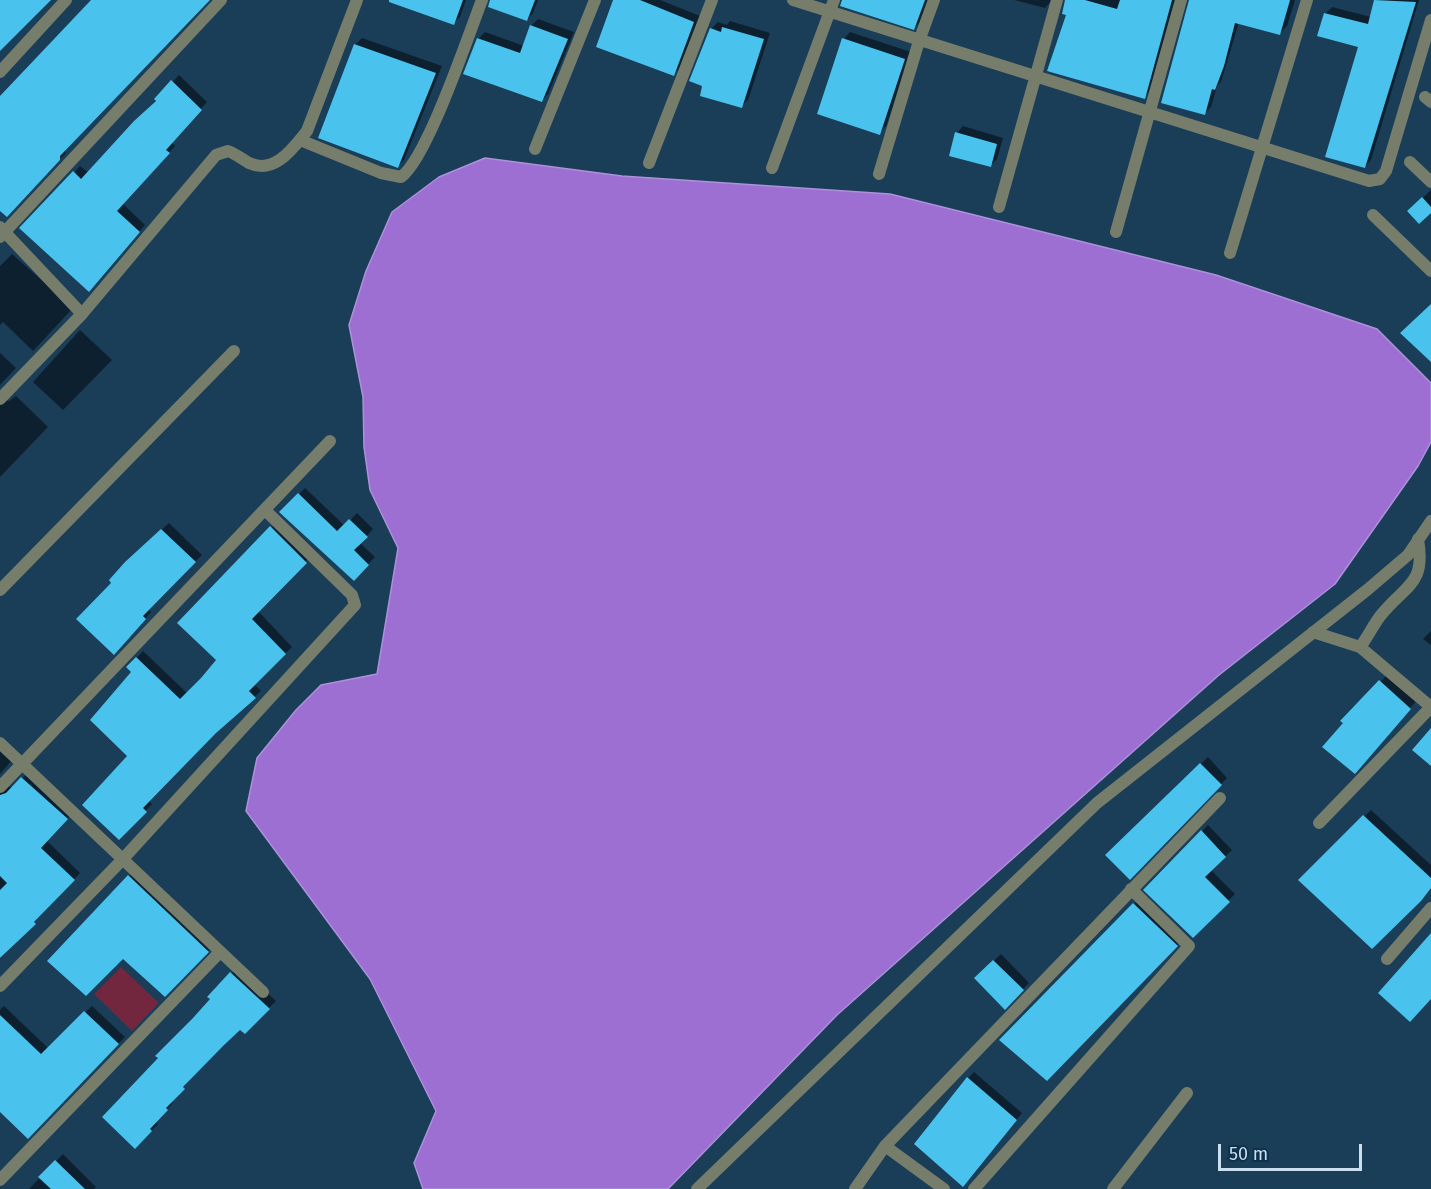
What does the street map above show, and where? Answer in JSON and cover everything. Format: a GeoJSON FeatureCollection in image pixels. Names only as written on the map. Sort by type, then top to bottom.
{"type":"FeatureCollection","features":[{"type":"Feature","properties":{"kind":"street"},"geometry":{"type":"LineString","coordinates":[[0,72],[66,0]]}},
{"type":"Feature","properties":{"kind":"street"},"geometry":{"type":"LineString","coordinates":[[82,314],[2,232],[221,0]]}},
{"type":"Feature","properties":{"kind":"street"},"geometry":{"type":"LineString","coordinates":[[0,399],[82,314],[216,155],[228,151],[250,163],[272,164],[283,158],[300,140],[307,131],[357,0]]}},
{"type":"Feature","properties":{"kind":"street"},"geometry":{"type":"LineString","coordinates":[[300,140],[381,173],[401,177],[411,171],[424,147],[482,0]]}},
{"type":"Feature","properties":{"kind":"street"},"geometry":{"type":"LineString","coordinates":[[535,149],[595,0]]}},
{"type":"Feature","properties":{"kind":"street"},"geometry":{"type":"LineString","coordinates":[[649,163],[712,0]]}},
{"type":"Feature","properties":{"kind":"street"},"geometry":{"type":"LineString","coordinates":[[793,0],[1369,181],[1380,179],[1386,171],[1431,20]]}},
{"type":"Feature","properties":{"kind":"street"},"geometry":{"type":"LineString","coordinates":[[772,168],[834,0]]}},
{"type":"Feature","properties":{"kind":"street"},"geometry":{"type":"LineString","coordinates":[[879,174],[933,0]]}},
{"type":"Feature","properties":{"kind":"street"},"geometry":{"type":"LineString","coordinates":[[999,207],[1057,0]]}},
{"type":"Feature","properties":{"kind":"street"},"geometry":{"type":"LineString","coordinates":[[1116,232],[1181,0]]}},
{"type":"Feature","properties":{"kind":"street"},"geometry":{"type":"LineString","coordinates":[[1230,253],[1307,0]]}},
{"type":"Feature","properties":{"kind":"street"},"geometry":{"type":"LineString","coordinates":[[1410,162],[1431,182]]}},
{"type":"Feature","properties":{"kind":"street"},"geometry":{"type":"LineString","coordinates":[[1373,215],[1431,271]]}},
{"type":"Feature","properties":{"kind":"street"},"geometry":{"type":"LineString","coordinates":[[0,590],[234,351]]}},
{"type":"Feature","properties":{"kind":"street"},"geometry":{"type":"LineString","coordinates":[[0,787],[330,441]]}},
{"type":"Feature","properties":{"kind":"street"},"geometry":{"type":"LineString","coordinates":[[0,986],[122,860],[355,605],[352,595],[265,510]]}},
{"type":"Feature","properties":{"kind":"street"},"geometry":{"type":"LineString","coordinates":[[697,1189],[1097,803],[1408,555],[1431,521]]}},
{"type":"Feature","properties":{"kind":"street"},"geometry":{"type":"LineString","coordinates":[[1360,647],[1380,616],[1419,572],[1422,559],[1419,539]]}},
{"type":"Feature","properties":{"kind":"street"},"geometry":{"type":"LineString","coordinates":[[1313,632],[1360,647],[1431,707],[1319,823]]}},
{"type":"Feature","properties":{"kind":"street"},"geometry":{"type":"LineString","coordinates":[[0,742],[263,992]]}},
{"type":"Feature","properties":{"kind":"street"},"geometry":{"type":"LineString","coordinates":[[855,1189],[885,1146],[1220,798]]}},
{"type":"Feature","properties":{"kind":"street"},"geometry":{"type":"LineString","coordinates":[[974,1189],[1189,946],[1131,889]]}},
{"type":"Feature","properties":{"kind":"street"},"geometry":{"type":"LineString","coordinates":[[1387,959],[1431,908]]}},
{"type":"Feature","properties":{"kind":"street"},"geometry":{"type":"LineString","coordinates":[[0,1180],[220,952]]}},
{"type":"Feature","properties":{"kind":"street"},"geometry":{"type":"LineString","coordinates":[[1113,1189],[1187,1094]]}},
{"type":"Feature","properties":{"kind":"street"},"geometry":{"type":"LineString","coordinates":[[885,1146],[944,1189]]}},
{"type":"Feature","properties":{"kind":"shaded area"},"geometry":{"type":"Polygon","coordinates":[[[485,158],[622,176],[890,194],[1216,275],[1377,329],[1431,383],[1431,442],[1418,466],[1335,584],[1219,675],[837,1015],[668,1189],[423,1189],[414,1163],[436,1111],[370,979],[246,811],[257,758],[296,710],[321,685],[377,674],[398,548],[370,490],[364,447],[363,397],[349,325],[366,271],[392,212],[439,177],[485,158]]]}},
{"type":"Feature","properties":{"kind":"shaded area"},"geometry":{"type":"Polygon","coordinates":[[[121,967],[159,1003],[132,1031],[94,994],[121,967]]]}},
{"type":"Feature","properties":{"kind":"building"},"geometry":{"type":"Polygon","coordinates":[[[0,0],[51,0],[0,51],[0,0]]]}},
{"type":"Feature","properties":{"kind":"building"},"geometry":{"type":"Polygon","coordinates":[[[91,0],[210,0],[60,156],[60,160],[7,217],[0,211],[0,96],[91,0]]]}},
{"type":"Feature","properties":{"kind":"building"},"geometry":{"type":"Polygon","coordinates":[[[389,0],[463,0],[454,25],[389,2],[389,0]]]}},
{"type":"Feature","properties":{"kind":"building"},"geometry":{"type":"Polygon","coordinates":[[[490,0],[535,0],[527,21],[488,7],[490,0]]]}},
{"type":"Feature","properties":{"kind":"building"},"geometry":{"type":"Polygon","coordinates":[[[613,0],[640,0],[694,22],[674,76],[596,47],[613,0]]]}},
{"type":"Feature","properties":{"kind":"building"},"geometry":{"type":"Polygon","coordinates":[[[842,0],[925,0],[914,30],[840,6],[842,0]]]}},
{"type":"Feature","properties":{"kind":"building"},"geometry":{"type":"Polygon","coordinates":[[[1065,0],[1085,0],[1117,9],[1120,0],[1172,0],[1145,99],[1047,71],[1066,15],[1062,14],[1065,0]]]}},
{"type":"Feature","properties":{"kind":"building"},"geometry":{"type":"Polygon","coordinates":[[[1189,0],[1290,0],[1280,35],[1235,23],[1224,66],[1215,90],[1212,89],[1205,115],[1161,103],[1189,0]]]}},
{"type":"Feature","properties":{"kind":"building"},"geometry":{"type":"Polygon","coordinates":[[[1374,0],[1416,2],[1365,168],[1325,157],[1358,47],[1317,36],[1324,13],[1368,24],[1374,0]]]}},
{"type":"Feature","properties":{"kind":"building"},"geometry":{"type":"Polygon","coordinates":[[[530,25],[568,39],[542,102],[463,74],[477,38],[520,53],[530,25]]]}},
{"type":"Feature","properties":{"kind":"building"},"geometry":{"type":"Polygon","coordinates":[[[722,27],[764,39],[742,108],[700,96],[702,86],[689,81],[710,28],[721,32],[722,27]]]}},
{"type":"Feature","properties":{"kind":"building"},"geometry":{"type":"Polygon","coordinates":[[[842,38],[905,59],[880,135],[817,114],[842,38]]]}},
{"type":"Feature","properties":{"kind":"building"},"geometry":{"type":"Polygon","coordinates":[[[354,44],[436,73],[398,168],[318,138],[354,44]]]}},
{"type":"Feature","properties":{"kind":"building"},"geometry":{"type":"Polygon","coordinates":[[[171,80],[202,110],[166,150],[170,153],[117,211],[140,232],[89,292],[19,228],[73,171],[81,179],[134,121],[156,101],[154,99],[171,80]]]}},
{"type":"Feature","properties":{"kind":"building"},"geometry":{"type":"Polygon","coordinates":[[[955,132],[997,144],[991,167],[949,156],[955,132]]]}},
{"type":"Feature","properties":{"kind":"building"},"geometry":{"type":"Polygon","coordinates":[[[1422,197],[1431,207],[1431,213],[1419,224],[1407,211],[1422,197]]]}},
{"type":"Feature","properties":{"kind":"building"},"geometry":{"type":"Polygon","coordinates":[[[1431,304],[1431,362],[1400,333],[1431,304]]]}},
{"type":"Feature","properties":{"kind":"building"},"geometry":{"type":"Polygon","coordinates":[[[298,493],[337,531],[349,519],[368,537],[354,550],[369,565],[354,581],[279,512],[298,493]]]}},
{"type":"Feature","properties":{"kind":"building"},"geometry":{"type":"Polygon","coordinates":[[[270,526],[307,563],[252,619],[286,654],[249,691],[256,698],[216,733],[143,808],[147,812],[119,840],[82,805],[127,756],[90,720],[131,672],[126,667],[136,657],[180,699],[201,678],[216,660],[177,623],[270,526]]]}},
{"type":"Feature","properties":{"kind":"building"},"geometry":{"type":"Polygon","coordinates":[[[161,529],[196,562],[143,616],[146,619],[114,655],[76,619],[111,583],[109,580],[125,562],[161,529]]]}},
{"type":"Feature","properties":{"kind":"building"},"geometry":{"type":"Polygon","coordinates":[[[1379,680],[1411,709],[1355,774],[1322,747],[1343,723],[1340,721],[1379,680]]]}},
{"type":"Feature","properties":{"kind":"building"},"geometry":{"type":"Polygon","coordinates":[[[1431,728],[1431,766],[1412,750],[1431,728]]]}},
{"type":"Feature","properties":{"kind":"building"},"geometry":{"type":"Polygon","coordinates":[[[1200,763],[1222,785],[1130,880],[1105,855],[1200,763]]]}},
{"type":"Feature","properties":{"kind":"building"},"geometry":{"type":"Polygon","coordinates":[[[21,777],[68,819],[41,848],[75,880],[34,922],[36,924],[0,958],[0,890],[7,883],[0,876],[0,795],[6,793],[21,777]]]}},
{"type":"Feature","properties":{"kind":"building"},"geometry":{"type":"Polygon","coordinates":[[[1363,815],[1431,878],[1431,888],[1421,901],[1372,949],[1298,880],[1363,815]]]}},
{"type":"Feature","properties":{"kind":"building"},"geometry":{"type":"Polygon","coordinates":[[[1201,830],[1226,857],[1205,877],[1230,902],[1193,938],[1143,890],[1201,830]]]}},
{"type":"Feature","properties":{"kind":"building"},"geometry":{"type":"Polygon","coordinates":[[[128,875],[209,952],[165,997],[123,959],[86,996],[47,961],[128,875]]]}},
{"type":"Feature","properties":{"kind":"building"},"geometry":{"type":"Polygon","coordinates":[[[1133,903],[1178,946],[1047,1081],[999,1040],[1133,903]]]}},
{"type":"Feature","properties":{"kind":"building"},"geometry":{"type":"Polygon","coordinates":[[[1431,933],[1431,999],[1410,1022],[1378,993],[1431,933]]]}},
{"type":"Feature","properties":{"kind":"building"},"geometry":{"type":"Polygon","coordinates":[[[993,960],[1024,990],[1005,1010],[974,978],[993,960]]]}},
{"type":"Feature","properties":{"kind":"building"},"geometry":{"type":"Polygon","coordinates":[[[230,972],[270,1009],[245,1034],[240,1030],[183,1087],[185,1089],[166,1108],[168,1110],[135,1149],[102,1117],[158,1058],[155,1056],[210,999],[207,997],[230,972]]]}},
{"type":"Feature","properties":{"kind":"building"},"geometry":{"type":"Polygon","coordinates":[[[84,1011],[119,1044],[28,1139],[0,1112],[0,1015],[41,1054],[84,1011]]]}},
{"type":"Feature","properties":{"kind":"building"},"geometry":{"type":"Polygon","coordinates":[[[967,1077],[1017,1120],[963,1187],[914,1144],[967,1077]]]}},
{"type":"Feature","properties":{"kind":"building"},"geometry":{"type":"Polygon","coordinates":[[[55,1160],[85,1189],[51,1189],[38,1177],[55,1160]]]}}]}
